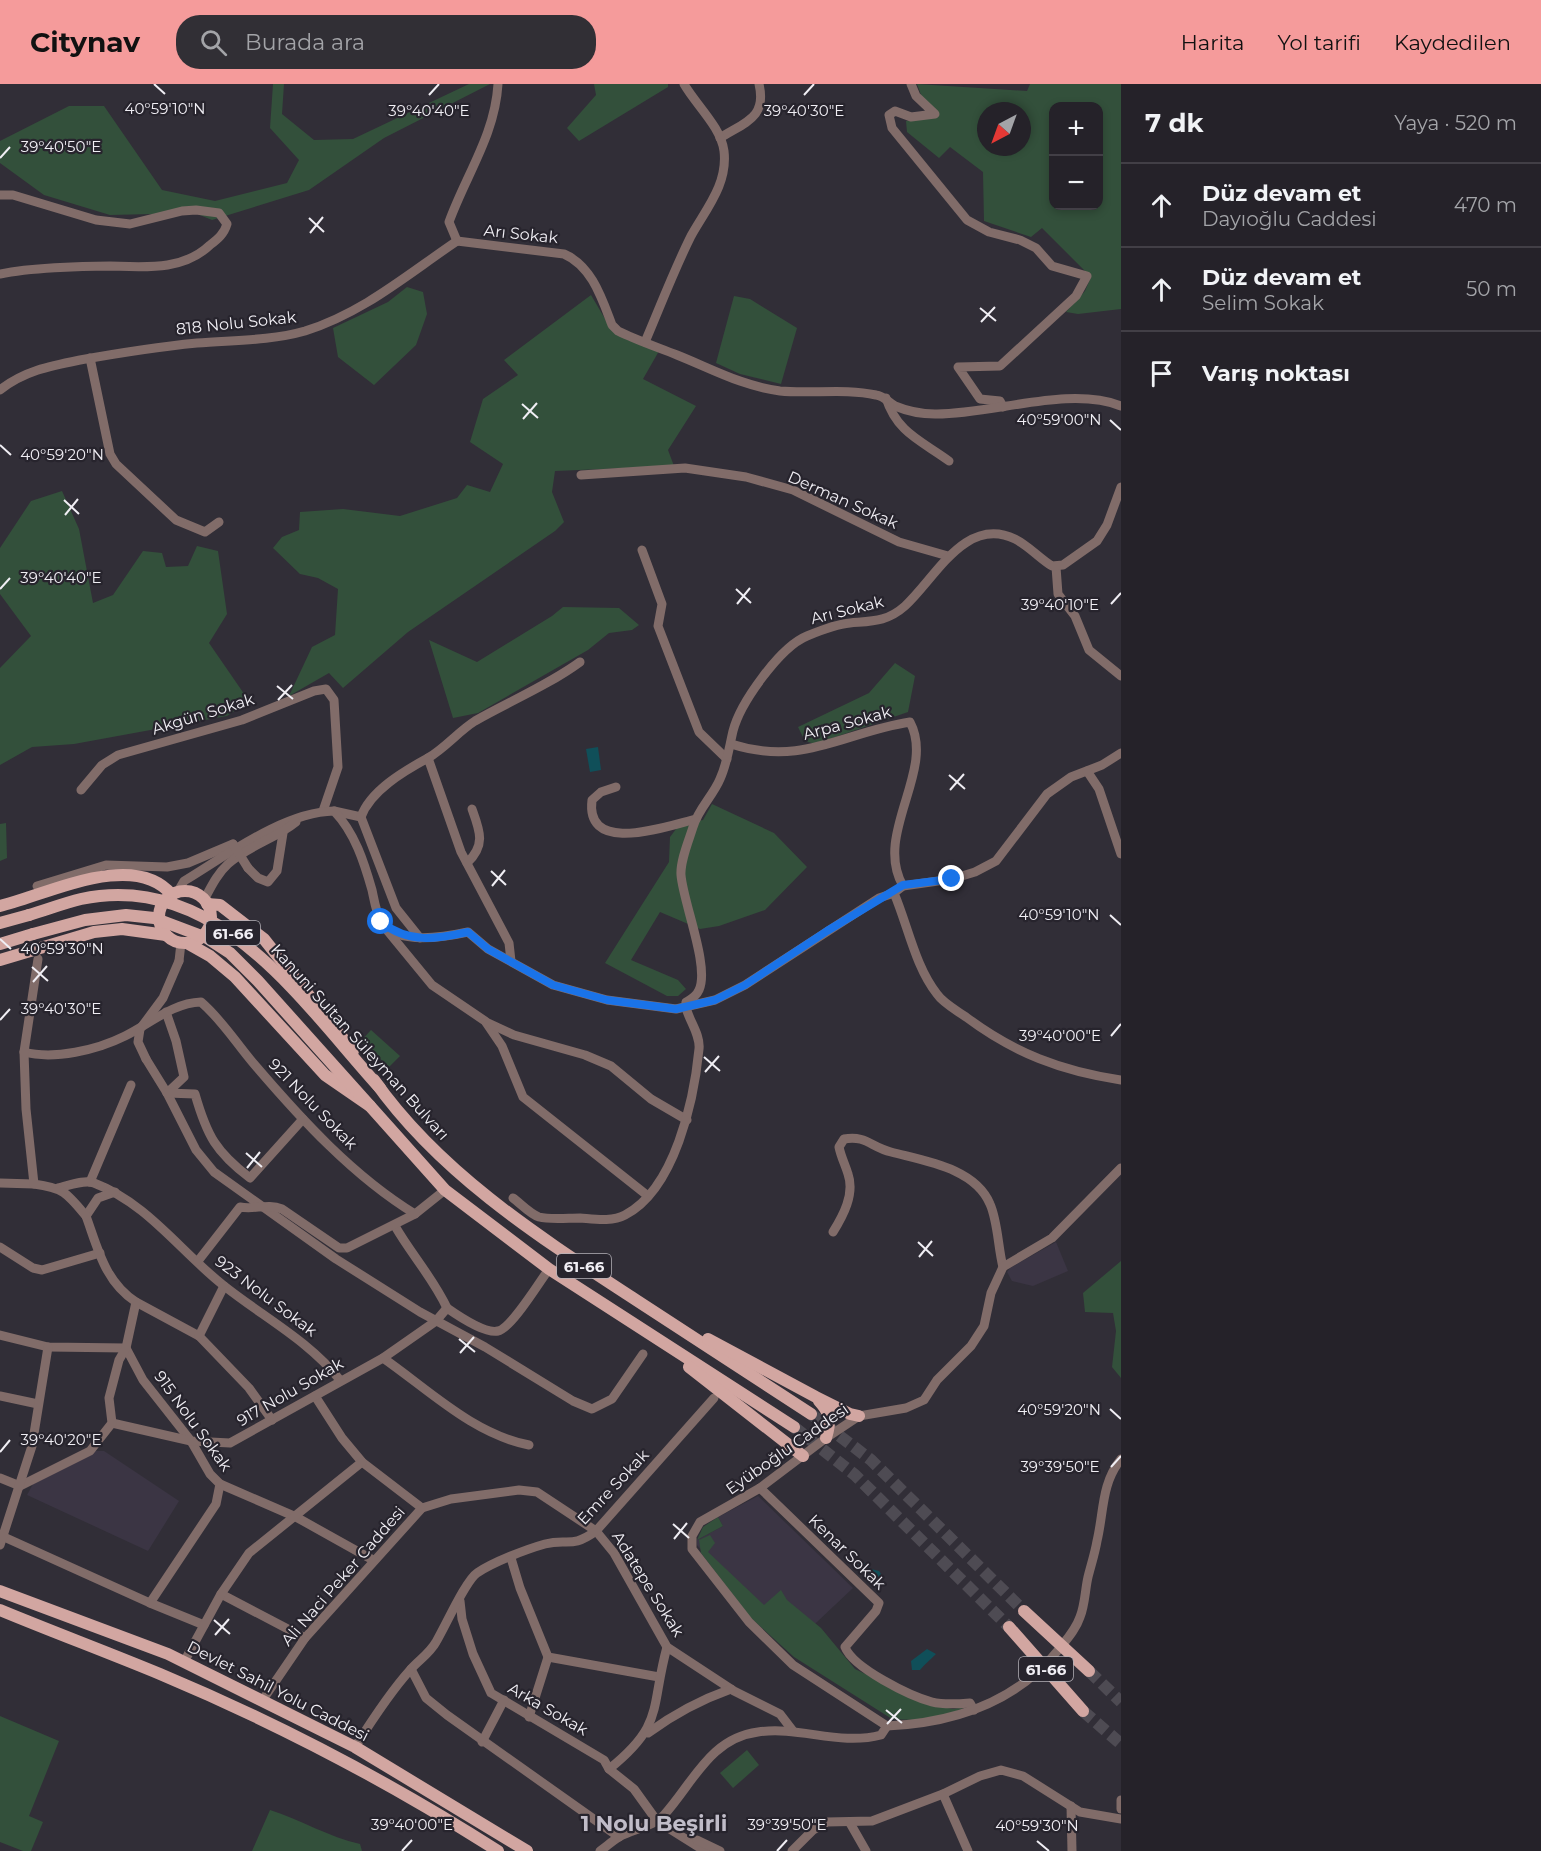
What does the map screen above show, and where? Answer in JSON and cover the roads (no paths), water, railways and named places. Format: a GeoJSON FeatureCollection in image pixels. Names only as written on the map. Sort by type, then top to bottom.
{"type":"FeatureCollection","features":[{"type":"Feature","properties":{"kind":"main road","name":"61-66"},"geometry":{"type":"LineString","coordinates":[[0,906],[89,879],[118,875],[154,881],[164,885],[175,894],[189,892],[206,902],[220,905],[264,939],[339,1031],[380,1088]]}},
{"type":"Feature","properties":{"kind":"main road"},"geometry":{"type":"LineString","coordinates":[[166,935],[160,925],[160,913],[164,903],[175,894]]}},
{"type":"Feature","properties":{"kind":"main road","name":"Kanuni Sultan Süleyman Bulvarı"},"geometry":{"type":"LineString","coordinates":[[0,923],[82,899],[125,896],[158,900],[215,921],[239,937],[271,966],[380,1088],[408,1125],[458,1172],[562,1251],[811,1414]]}},
{"type":"Feature","properties":{"kind":"main road","name":"61-66"},"geometry":{"type":"LineString","coordinates":[[184,943],[198,939],[209,927],[211,915],[206,902]]}},
{"type":"Feature","properties":{"kind":"main road","name":"61-66"},"geometry":{"type":"LineString","coordinates":[[0,944],[85,920],[126,915],[154,918],[207,938],[230,952],[258,981],[445,1190],[549,1269],[794,1427]]}},
{"type":"Feature","properties":{"kind":"main road","name":"61-66"},"geometry":{"type":"LineString","coordinates":[[0,960],[94,932],[122,928],[166,935],[210,956],[235,977],[325,1075],[370,1106]]}},
{"type":"Feature","properties":{"kind":"main road","name":"61-66"},"geometry":{"type":"LineString","coordinates":[[668,1320],[736,1352],[816,1398],[859,1416]]}},
{"type":"Feature","properties":{"kind":"main road","name":"61-66"},"geometry":{"type":"LineString","coordinates":[[654,1337],[717,1391],[803,1455]]}},
{"type":"Feature","properties":{"kind":"main road"},"geometry":{"type":"LineString","coordinates":[[816,1398],[829,1412],[830,1423],[826,1438]]}},
{"type":"Feature","properties":{"kind":"main road","name":"Devlet Sahil Yolu Caddesi"},"geometry":{"type":"LineString","coordinates":[[0,1591],[184,1662],[355,1746],[527,1851]]}},
{"type":"Feature","properties":{"kind":"main road","name":"Devlet Sahil Yolu Caddesi"},"geometry":{"type":"LineString","coordinates":[[0,1610],[162,1675],[319,1749],[498,1851]]}},
{"type":"Feature","properties":{"kind":"main road","name":"61-66"},"geometry":{"type":"LineString","coordinates":[[1024,1611],[1089,1671]]}},
{"type":"Feature","properties":{"kind":"main road","name":"61-66"},"geometry":{"type":"LineString","coordinates":[[1009,1627],[1083,1711]]}},
{"type":"Feature","properties":{"kind":"street"},"geometry":{"type":"LineString","coordinates":[[457,241],[449,222],[488,134],[495,111],[498,84]]}},
{"type":"Feature","properties":{"kind":"street"},"geometry":{"type":"LineString","coordinates":[[645,342],[691,237],[717,194],[723,163],[720,138],[684,84]]}},
{"type":"Feature","properties":{"kind":"street"},"geometry":{"type":"LineString","coordinates":[[720,138],[753,118],[762,99],[759,84]]}},
{"type":"Feature","properties":{"kind":"street"},"geometry":{"type":"LineString","coordinates":[[911,84],[916,96],[935,114],[911,117],[895,111],[890,115],[892,128],[955,207],[967,220],[989,232],[1020,240],[1036,248],[1052,266],[1087,276],[1076,296],[1000,366],[958,367],[980,399],[1000,401],[1003,407]]}},
{"type":"Feature","properties":{"kind":"street"},"geometry":{"type":"LineString","coordinates":[[0,195],[13,195],[96,220],[130,224],[196,210],[219,213],[227,224],[225,232],[208,248],[186,261],[163,266],[109,266],[0,274]]}},
{"type":"Feature","properties":{"kind":"street","name":"Arı Sokak"},"geometry":{"type":"LineString","coordinates":[[457,241],[564,254],[573,258],[590,276],[612,325],[624,334],[729,379],[759,388],[813,394],[863,393],[886,399],[909,411],[933,414],[962,414],[1023,402],[1091,399],[1121,406]]}},
{"type":"Feature","properties":{"kind":"street","name":"818 Nolu Sokak"},"geometry":{"type":"LineString","coordinates":[[0,390],[13,378],[44,367],[129,350],[260,339],[304,331],[339,318],[392,289],[457,241]]}},
{"type":"Feature","properties":{"kind":"street"},"geometry":{"type":"LineString","coordinates":[[90,358],[110,454],[116,464],[176,520],[205,532],[219,522]]}},
{"type":"Feature","properties":{"kind":"street"},"geometry":{"type":"LineString","coordinates":[[886,399],[892,416],[907,434],[949,461]]}},
{"type":"Feature","properties":{"kind":"street","name":"Derman Sokak"},"geometry":{"type":"LineString","coordinates":[[581,475],[685,468],[746,477],[793,490],[899,542],[948,556]]}},
{"type":"Feature","properties":{"kind":"street"},"geometry":{"type":"LineString","coordinates":[[1121,487],[1102,536],[1066,563],[1056,567],[1058,594],[1075,616],[1089,650],[1121,676]]}},
{"type":"Feature","properties":{"kind":"street","name":"Arı Sokak"},"geometry":{"type":"LineString","coordinates":[[685,1007],[686,1002],[695,997],[700,988],[701,959],[681,877],[696,819],[720,781],[741,711],[758,684],[793,644],[804,636],[836,626],[871,623],[890,617],[912,600],[948,556],[975,538],[994,532],[1017,540],[1056,567]]}},
{"type":"Feature","properties":{"kind":"street"},"geometry":{"type":"LineString","coordinates":[[642,550],[662,604],[658,626],[699,732],[727,759]]}},
{"type":"Feature","properties":{"kind":"street"},"geometry":{"type":"LineString","coordinates":[[420,938],[396,908],[360,817],[365,805],[405,772],[446,747],[473,723],[558,678],[580,662]]}},
{"type":"Feature","properties":{"kind":"street","name":"Akgün Sokak"},"geometry":{"type":"LineString","coordinates":[[81,790],[102,765],[118,755],[227,724],[314,691],[326,689],[334,700],[338,767],[323,811]]}},
{"type":"Feature","properties":{"kind":"street","name":"Arpa Sokak"},"geometry":{"type":"LineString","coordinates":[[732,744],[762,752],[784,753],[826,747],[910,722],[916,733],[911,787],[901,814],[893,852],[898,877],[903,885]]}},
{"type":"Feature","properties":{"kind":"street"},"geometry":{"type":"LineString","coordinates":[[381,922],[392,930],[433,940],[468,932],[488,949],[553,985],[607,1000],[676,1009],[685,1007],[715,1000],[745,985],[879,898],[894,893],[903,885],[975,872],[996,861],[1047,794],[1071,777],[1121,753]]}},
{"type":"Feature","properties":{"kind":"street"},"geometry":{"type":"LineString","coordinates":[[428,758],[448,823],[509,943],[511,961]]}},
{"type":"Feature","properties":{"kind":"street"},"geometry":{"type":"LineString","coordinates":[[1086,771],[1099,789],[1121,854]]}},
{"type":"Feature","properties":{"kind":"street"},"geometry":{"type":"LineString","coordinates":[[616,787],[601,792],[592,800],[590,812],[599,828],[613,834],[634,833],[696,819]]}},
{"type":"Feature","properties":{"kind":"street"},"geometry":{"type":"LineString","coordinates":[[467,863],[481,845],[481,834],[472,809]]}},
{"type":"Feature","properties":{"kind":"street"},"geometry":{"type":"LineString","coordinates":[[175,894],[184,881],[277,824],[298,820],[323,811],[360,817]]}},
{"type":"Feature","properties":{"kind":"street"},"geometry":{"type":"LineString","coordinates":[[334,811],[344,822],[362,856],[381,922],[432,985],[485,1021],[514,1035],[585,1055],[611,1066],[651,1098],[687,1120]]}},
{"type":"Feature","properties":{"kind":"street"},"geometry":{"type":"LineString","coordinates":[[206,902],[228,864],[249,849],[283,833],[298,820]]}},
{"type":"Feature","properties":{"kind":"street"},"geometry":{"type":"LineString","coordinates":[[37,886],[106,865],[167,867],[188,862],[233,844],[248,868],[258,878],[268,882],[277,871],[283,833]]}},
{"type":"Feature","properties":{"kind":"street"},"geometry":{"type":"LineString","coordinates":[[894,893],[923,972],[938,996],[1002,1043],[1078,1074],[1121,1080]]}},
{"type":"Feature","properties":{"kind":"street"},"geometry":{"type":"LineString","coordinates":[[184,943],[163,998],[140,1029],[138,1042],[196,1150],[214,1172],[336,1259],[573,1401],[592,1409],[612,1399],[643,1354]]}},
{"type":"Feature","properties":{"kind":"street"},"geometry":{"type":"LineString","coordinates":[[34,1184],[26,1109],[24,1052],[38,959]]}},
{"type":"Feature","properties":{"kind":"street","name":"921 Nolu Sokak"},"geometry":{"type":"LineString","coordinates":[[166,1012],[190,1002],[201,1002],[221,1019],[239,1046],[303,1119],[362,1175],[415,1214]]}},
{"type":"Feature","properties":{"kind":"street"},"geometry":{"type":"LineString","coordinates":[[513,1198],[538,1217],[608,1220],[625,1215],[648,1196],[668,1172],[687,1120],[700,1046],[694,1022],[685,1007]]}},
{"type":"Feature","properties":{"kind":"street"},"geometry":{"type":"LineString","coordinates":[[24,1052],[36,1055],[63,1053],[103,1045],[125,1036],[166,1012],[184,1077],[167,1093]]}},
{"type":"Feature","properties":{"kind":"street"},"geometry":{"type":"LineString","coordinates":[[485,1021],[502,1046],[523,1097],[648,1196]]}},
{"type":"Feature","properties":{"kind":"street"},"geometry":{"type":"LineString","coordinates":[[0,1184],[34,1184],[58,1188],[90,1182],[131,1085]]}},
{"type":"Feature","properties":{"kind":"street"},"geometry":{"type":"LineString","coordinates":[[167,1093],[195,1094],[209,1134],[223,1157],[250,1178],[303,1119]]}},
{"type":"Feature","properties":{"kind":"street"},"geometry":{"type":"LineString","coordinates":[[833,1232],[846,1210],[849,1188],[849,1176],[839,1147],[844,1139],[858,1137],[882,1150],[931,1162],[969,1177],[990,1204],[1002,1267],[1052,1238],[1121,1168]]}},
{"type":"Feature","properties":{"kind":"street","name":"923 Nolu Sokak"},"geometry":{"type":"LineString","coordinates":[[90,1182],[115,1192],[144,1212],[224,1286],[321,1357],[340,1380]]}},
{"type":"Feature","properties":{"kind":"street"},"geometry":{"type":"LineString","coordinates":[[58,1188],[86,1216],[107,1273],[116,1287],[136,1302],[199,1336],[249,1388],[272,1420]]}},
{"type":"Feature","properties":{"kind":"street"},"geometry":{"type":"LineString","coordinates":[[198,1261],[240,1207],[254,1209],[264,1206],[282,1209],[339,1248],[347,1248],[395,1226],[415,1214],[445,1190]]}},
{"type":"Feature","properties":{"kind":"street"},"geometry":{"type":"LineString","coordinates":[[86,1216],[98,1198],[115,1192]]}},
{"type":"Feature","properties":{"kind":"street"},"geometry":{"type":"LineString","coordinates":[[395,1226],[409,1252],[419,1261],[440,1292],[447,1308],[462,1319],[492,1332],[505,1328],[549,1269]]}},
{"type":"Feature","properties":{"kind":"street"},"geometry":{"type":"LineString","coordinates":[[0,1247],[33,1269],[42,1270],[100,1253]]}},
{"type":"Feature","properties":{"kind":"street","name":"Eyüboğlu Caddesi"},"geometry":{"type":"LineString","coordinates":[[887,1726],[793,1665],[749,1622],[692,1549],[692,1536],[700,1522],[760,1488],[859,1416],[906,1408],[924,1400],[937,1380],[970,1346],[984,1326],[991,1293],[1002,1267]]}},
{"type":"Feature","properties":{"kind":"street"},"geometry":{"type":"LineString","coordinates":[[199,1336],[224,1286]]}},
{"type":"Feature","properties":{"kind":"street"},"geometry":{"type":"LineString","coordinates":[[20,1486],[90,1451],[112,1423],[109,1398],[118,1360],[126,1348],[136,1302]]}},
{"type":"Feature","properties":{"kind":"street","name":"917 Nolu Sokak"},"geometry":{"type":"LineString","coordinates":[[112,1423],[191,1441],[230,1443],[383,1358],[436,1321],[447,1308]]}},
{"type":"Feature","properties":{"kind":"street"},"geometry":{"type":"LineString","coordinates":[[0,1335],[48,1347],[126,1348]]}},
{"type":"Feature","properties":{"kind":"street"},"geometry":{"type":"LineString","coordinates":[[48,1347],[32,1446],[2,1541],[204,1624]]}},
{"type":"Feature","properties":{"kind":"street","name":"915 Nolu Sokak"},"geometry":{"type":"LineString","coordinates":[[126,1348],[143,1380],[191,1441],[201,1462],[220,1484],[216,1504],[150,1603]]}},
{"type":"Feature","properties":{"kind":"street"},"geometry":{"type":"LineString","coordinates":[[383,1358],[485,1431],[505,1440],[529,1445]]}},
{"type":"Feature","properties":{"kind":"street"},"geometry":{"type":"LineString","coordinates":[[0,1396],[38,1404]]}},
{"type":"Feature","properties":{"kind":"street"},"geometry":{"type":"LineString","coordinates":[[315,1396],[342,1438],[362,1462],[422,1508]]}},
{"type":"Feature","properties":{"kind":"street","name":"Emre Sokak"},"geometry":{"type":"LineString","coordinates":[[355,1746],[411,1669],[434,1646],[460,1601],[466,1582],[476,1573],[511,1558],[547,1544],[574,1544],[596,1531],[714,1398]]}},
{"type":"Feature","properties":{"kind":"street"},"geometry":{"type":"LineString","coordinates":[[600,1851],[619,1837],[657,1821],[664,1815],[700,1765],[726,1743],[756,1732],[794,1731],[832,1739],[862,1740],[881,1735],[887,1726],[917,1724],[974,1710],[1007,1695],[1037,1674],[1075,1629],[1081,1616],[1098,1539],[1106,1485],[1121,1459]]}},
{"type":"Feature","properties":{"kind":"street"},"geometry":{"type":"LineString","coordinates":[[184,1662],[221,1594],[249,1553],[362,1462]]}},
{"type":"Feature","properties":{"kind":"street"},"geometry":{"type":"LineString","coordinates":[[0,1478],[20,1486]]}},
{"type":"Feature","properties":{"kind":"street"},"geometry":{"type":"LineString","coordinates":[[220,1484],[296,1517],[373,1560]]}},
{"type":"Feature","properties":{"kind":"street","name":"Kenar Sokak"},"geometry":{"type":"LineString","coordinates":[[760,1488],[879,1604],[845,1647],[847,1654],[858,1664],[932,1702],[970,1703],[974,1710]]}},
{"type":"Feature","properties":{"kind":"street","name":"Ali Naci Peker Caddesi"},"geometry":{"type":"LineString","coordinates":[[262,1701],[305,1638],[422,1508],[451,1499],[537,1492],[596,1531]]}},
{"type":"Feature","properties":{"kind":"street","name":"Adatepe Sokak"},"geometry":{"type":"LineString","coordinates":[[596,1531],[614,1553],[667,1647],[731,1689],[780,1714],[794,1731]]}},
{"type":"Feature","properties":{"kind":"street"},"geometry":{"type":"LineString","coordinates":[[511,1558],[520,1588],[548,1657],[528,1717]]}},
{"type":"Feature","properties":{"kind":"street"},"geometry":{"type":"LineString","coordinates":[[221,1594],[305,1638]]}},
{"type":"Feature","properties":{"kind":"street","name":"Arka Sokak"},"geometry":{"type":"LineString","coordinates":[[460,1601],[462,1619],[480,1675],[491,1693],[604,1760],[609,1769],[626,1780],[657,1821]]}},
{"type":"Feature","properties":{"kind":"street"},"geometry":{"type":"LineString","coordinates":[[646,1735],[655,1714],[658,1677],[667,1647]]}},
{"type":"Feature","properties":{"kind":"street"},"geometry":{"type":"LineString","coordinates":[[548,1657],[658,1677]]}},
{"type":"Feature","properties":{"kind":"street"},"geometry":{"type":"LineString","coordinates":[[411,1669],[426,1698],[482,1742],[619,1837]]}},
{"type":"Feature","properties":{"kind":"street"},"geometry":{"type":"LineString","coordinates":[[609,1769],[670,1716],[731,1689]]}},
{"type":"Feature","properties":{"kind":"street"},"geometry":{"type":"LineString","coordinates":[[482,1742],[504,1700]]}},
{"type":"Feature","properties":{"kind":"street"},"geometry":{"type":"LineString","coordinates":[[792,1851],[813,1830],[827,1822],[872,1821],[943,1794],[980,1776],[1001,1770],[1023,1776],[1080,1812],[1121,1818]]}},
{"type":"Feature","properties":{"kind":"street"},"geometry":{"type":"LineString","coordinates":[[943,1794],[968,1851]]}},
{"type":"Feature","properties":{"kind":"street"},"geometry":{"type":"LineString","coordinates":[[1121,1800],[1121,1809]]}},
{"type":"Feature","properties":{"kind":"street"},"geometry":{"type":"LineString","coordinates":[[1071,1806],[1072,1851]]}},
{"type":"Feature","properties":{"kind":"street"},"geometry":{"type":"LineString","coordinates":[[657,1821],[705,1851]]}},
{"type":"Feature","properties":{"kind":"street"},"geometry":{"type":"LineString","coordinates":[[850,1823],[866,1851]]}},
{"type":"Feature","properties":{"kind":"street"},"geometry":{"type":"LineString","coordinates":[[683,1836],[720,1851]]}},
{"type":"Feature","properties":{"kind":"water"},"geometry":{"type":"Polygon","coordinates":[[[598,747],[601,770],[590,772],[586,749],[598,747]]]}},
{"type":"Feature","properties":{"kind":"water"},"geometry":{"type":"Polygon","coordinates":[[[861,1560],[871,1569],[879,1571],[881,1574],[876,1581],[871,1582],[857,1568],[861,1560]]]}},
{"type":"Feature","properties":{"kind":"water"},"geometry":{"type":"Polygon","coordinates":[[[927,1649],[936,1654],[920,1670],[912,1670],[911,1661],[927,1649]]]}},
{"type":"Feature","properties":{"kind":"tunnel"},"geometry":{"type":"LineString","coordinates":[[811,1414],[871,1460],[1024,1611]]}},
{"type":"Feature","properties":{"kind":"tunnel"},"geometry":{"type":"LineString","coordinates":[[794,1427],[855,1475],[1009,1627]]}},
{"type":"Feature","properties":{"kind":"tunnel"},"geometry":{"type":"LineString","coordinates":[[1089,1671],[1121,1702]]}},
{"type":"Feature","properties":{"kind":"tunnel"},"geometry":{"type":"LineString","coordinates":[[1083,1711],[1121,1744]]}},
{"type":"Feature","properties":{"kind":"district","name":"1 Nolu Beşirli"},"geometry":{"type":"Point","coordinates":[654,1823]}}]}
